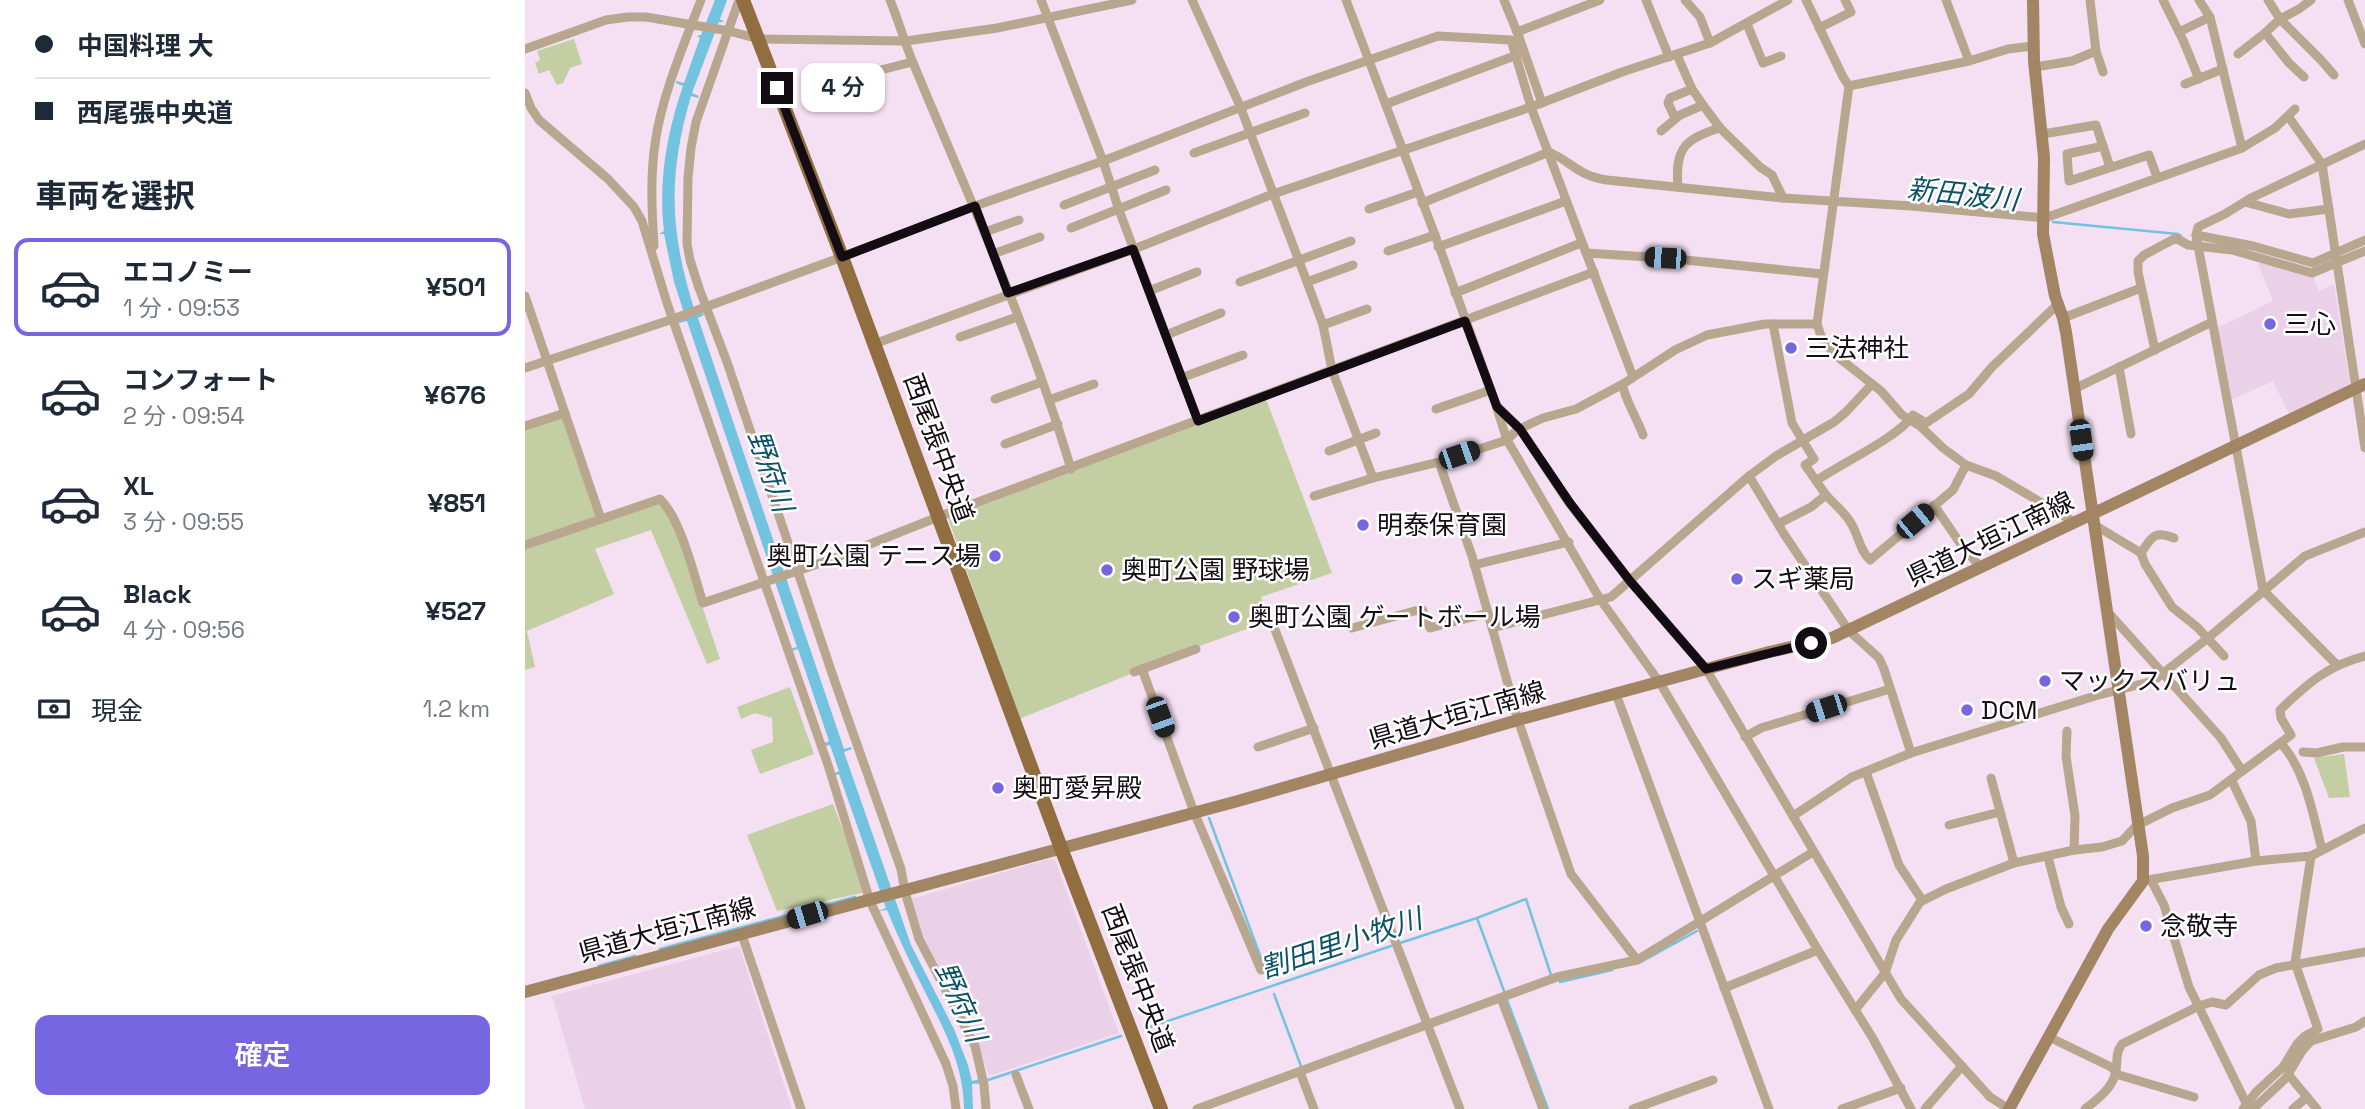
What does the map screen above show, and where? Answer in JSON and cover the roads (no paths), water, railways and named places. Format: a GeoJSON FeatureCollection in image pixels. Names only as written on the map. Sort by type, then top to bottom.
{"type":"FeatureCollection","features":[{"type":"Feature","properties":{"kind":"main road","name":"西尾張中央道"},"geometry":{"type":"LineString","coordinates":[[741,0],[759,39],[842,257],[1061,848],[1161,1109]]}},
{"type":"Feature","properties":{"kind":"main road"},"geometry":{"type":"LineString","coordinates":[[2009,1109],[2108,929],[2147,881],[2063,318],[2057,304],[2043,234],[2043,134],[2033,46],[2033,0]]}},
{"type":"Feature","properties":{"kind":"main road","name":"県道大垣江南線"},"geometry":{"type":"LineString","coordinates":[[525,992],[807,915],[905,892],[1706,669],[1832,638],[2076,523],[2092,519],[2360,386]]}},
{"type":"Feature","properties":{"kind":"street"},"geometry":{"type":"LineString","coordinates":[[655,264],[651,202],[655,142],[660,115],[701,0]]}},
{"type":"Feature","properties":{"kind":"street"},"geometry":{"type":"LineString","coordinates":[[741,0],[697,122],[688,178],[687,244],[705,306],[727,362],[901,869],[919,939],[975,1046],[986,1109]]}},
{"type":"Feature","properties":{"kind":"street"},"geometry":{"type":"LineString","coordinates":[[890,0],[912,62],[975,206],[1058,424],[1071,469]]}},
{"type":"Feature","properties":{"kind":"street"},"geometry":{"type":"LineString","coordinates":[[1041,0],[1198,421]]}},
{"type":"Feature","properties":{"kind":"street"},"geometry":{"type":"LineString","coordinates":[[525,49],[617,18],[646,17],[728,30],[759,39],[906,41],[1047,19],[1132,0]]}},
{"type":"Feature","properties":{"kind":"street"},"geometry":{"type":"LineString","coordinates":[[1192,0],[1240,106],[1299,260],[1323,325],[1332,370],[1373,478]]}},
{"type":"Feature","properties":{"kind":"street"},"geometry":{"type":"LineString","coordinates":[[1346,0],[1435,235],[1507,440],[1600,599],[1660,683],[1856,1010],[1912,1109]]}},
{"type":"Feature","properties":{"kind":"street"},"geometry":{"type":"LineString","coordinates":[[1504,0],[1542,103]]}},
{"type":"Feature","properties":{"kind":"street"},"geometry":{"type":"LineString","coordinates":[[525,368],[673,319],[1103,161],[1240,106],[1438,36],[1516,36],[1578,4],[1600,0]]}},
{"type":"Feature","properties":{"kind":"street"},"geometry":{"type":"LineString","coordinates":[[1646,0],[1673,56],[1703,105],[1720,128],[1760,167],[1772,175],[1783,198]]}},
{"type":"Feature","properties":{"kind":"street"},"geometry":{"type":"LineString","coordinates":[[1685,0],[1700,17],[1710,43]]}},
{"type":"Feature","properties":{"kind":"street"},"geometry":{"type":"LineString","coordinates":[[874,344],[1133,249],[1273,194],[1710,43],[1788,0]]}},
{"type":"Feature","properties":{"kind":"street"},"geometry":{"type":"LineString","coordinates":[[1806,0],[1849,86],[1817,324],[1821,337],[1834,354],[1872,384],[1902,415],[1920,426],[1966,465],[1996,476],[2076,523]]}},
{"type":"Feature","properties":{"kind":"street"},"geometry":{"type":"LineString","coordinates":[[1819,28],[1851,12],[1845,0]]}},
{"type":"Feature","properties":{"kind":"street"},"geometry":{"type":"LineString","coordinates":[[1946,0],[1969,61]]}},
{"type":"Feature","properties":{"kind":"street"},"geometry":{"type":"LineString","coordinates":[[2090,0],[2096,51],[2103,72]]}},
{"type":"Feature","properties":{"kind":"street"},"geometry":{"type":"LineString","coordinates":[[2163,0],[2199,79]]}},
{"type":"Feature","properties":{"kind":"street"},"geometry":{"type":"LineString","coordinates":[[2199,0],[2210,16],[2242,148]]}},
{"type":"Feature","properties":{"kind":"street"},"geometry":{"type":"LineString","coordinates":[[2268,0],[2280,19],[2334,75]]}},
{"type":"Feature","properties":{"kind":"street"},"geometry":{"type":"LineString","coordinates":[[2238,54],[2280,19],[2311,0]]}},
{"type":"Feature","properties":{"kind":"street"},"geometry":{"type":"LineString","coordinates":[[2348,0],[2365,44]]}},
{"type":"Feature","properties":{"kind":"street"},"geometry":{"type":"LineString","coordinates":[[2179,32],[2210,16]]}},
{"type":"Feature","properties":{"kind":"street"},"geometry":{"type":"LineString","coordinates":[[1747,24],[1763,63],[1781,56]]}},
{"type":"Feature","properties":{"kind":"street"},"geometry":{"type":"LineString","coordinates":[[2265,33],[2288,63],[2304,77]]}},
{"type":"Feature","properties":{"kind":"street"},"geometry":{"type":"LineString","coordinates":[[1516,36],[1517,55],[1531,107],[1633,377]]}},
{"type":"Feature","properties":{"kind":"street"},"geometry":{"type":"LineString","coordinates":[[1849,86],[1969,61],[2008,49],[2033,46]]}},
{"type":"Feature","properties":{"kind":"street"},"geometry":{"type":"LineString","coordinates":[[2035,67],[2072,61],[2096,51]]}},
{"type":"Feature","properties":{"kind":"street"},"geometry":{"type":"LineString","coordinates":[[1385,104],[1517,55]]}},
{"type":"Feature","properties":{"kind":"street"},"geometry":{"type":"LineString","coordinates":[[873,72],[912,62]]}},
{"type":"Feature","properties":{"kind":"street"},"geometry":{"type":"LineString","coordinates":[[2185,84],[2223,69]]}},
{"type":"Feature","properties":{"kind":"street"},"geometry":{"type":"LineString","coordinates":[[1675,118],[1668,103],[1670,98],[1692,89]]}},
{"type":"Feature","properties":{"kind":"street"},"geometry":{"type":"LineString","coordinates":[[525,93],[539,120],[608,179],[634,207],[642,221],[673,319],[828,765],[870,901],[946,1064],[956,1109]]}},
{"type":"Feature","properties":{"kind":"street"},"geometry":{"type":"LineString","coordinates":[[1661,131],[1675,118],[1703,105]]}},
{"type":"Feature","properties":{"kind":"street"},"geometry":{"type":"LineString","coordinates":[[1549,152],[1591,177],[1783,198],[2045,218],[2242,148],[2275,128],[2295,109]]}},
{"type":"Feature","properties":{"kind":"street"},"geometry":{"type":"LineString","coordinates":[[1194,153],[1305,113]]}},
{"type":"Feature","properties":{"kind":"street"},"geometry":{"type":"LineString","coordinates":[[2288,116],[2322,164],[2336,263],[2360,386],[2365,448]]}},
{"type":"Feature","properties":{"kind":"street"},"geometry":{"type":"LineString","coordinates":[[2043,134],[2096,125],[2111,167]]}},
{"type":"Feature","properties":{"kind":"street"},"geometry":{"type":"LineString","coordinates":[[1678,187],[1678,154],[1697,137],[1720,128]]}},
{"type":"Feature","properties":{"kind":"street"},"geometry":{"type":"LineString","coordinates":[[2336,664],[2263,590],[2196,234],[2198,227],[2365,144]]}},
{"type":"Feature","properties":{"kind":"street"},"geometry":{"type":"LineString","coordinates":[[2103,146],[2067,154],[2069,181],[2150,155],[2157,177]]}},
{"type":"Feature","properties":{"kind":"street"},"geometry":{"type":"LineString","coordinates":[[1422,203],[1549,152]]}},
{"type":"Feature","properties":{"kind":"street"},"geometry":{"type":"LineString","coordinates":[[1064,205],[1155,170]]}},
{"type":"Feature","properties":{"kind":"street"},"geometry":{"type":"LineString","coordinates":[[1071,228],[1166,190]]}},
{"type":"Feature","properties":{"kind":"street"},"geometry":{"type":"LineString","coordinates":[[1369,209],[1418,192]]}},
{"type":"Feature","properties":{"kind":"street"},"geometry":{"type":"LineString","coordinates":[[1439,247],[1566,201]]}},
{"type":"Feature","properties":{"kind":"street"},"geometry":{"type":"LineString","coordinates":[[2245,202],[2289,214],[2329,209]]}},
{"type":"Feature","properties":{"kind":"street"},"geometry":{"type":"LineString","coordinates":[[985,232],[1019,220]]}},
{"type":"Feature","properties":{"kind":"street"},"geometry":{"type":"LineString","coordinates":[[2196,234],[2313,263],[2365,240]]}},
{"type":"Feature","properties":{"kind":"street"},"geometry":{"type":"LineString","coordinates":[[1388,251],[1435,235]]}},
{"type":"Feature","properties":{"kind":"street"},"geometry":{"type":"LineString","coordinates":[[993,254],[1040,237]]}},
{"type":"Feature","properties":{"kind":"street"},"geometry":{"type":"LineString","coordinates":[[2155,350],[2141,288],[2138,261],[2176,238],[2188,245],[2232,250],[2312,273],[2365,251]]}},
{"type":"Feature","properties":{"kind":"street"},"geometry":{"type":"LineString","coordinates":[[1240,282],[1350,241]]}},
{"type":"Feature","properties":{"kind":"street"},"geometry":{"type":"LineString","coordinates":[[1455,293],[1581,243]]}},
{"type":"Feature","properties":{"kind":"street"},"geometry":{"type":"LineString","coordinates":[[1586,253],[1823,274]]}},
{"type":"Feature","properties":{"kind":"street"},"geometry":{"type":"LineString","coordinates":[[1307,282],[1353,265]]}},
{"type":"Feature","properties":{"kind":"street"},"geometry":{"type":"LineString","coordinates":[[1149,290],[1197,272]]}},
{"type":"Feature","properties":{"kind":"street"},"geometry":{"type":"LineString","coordinates":[[525,545],[660,499],[673,516],[703,603],[798,572],[1594,272]]}},
{"type":"Feature","properties":{"kind":"street"},"geometry":{"type":"LineString","coordinates":[[2063,318],[2141,288]]}},
{"type":"Feature","properties":{"kind":"street"},"geometry":{"type":"LineString","coordinates":[[525,296],[601,519]]}},
{"type":"Feature","properties":{"kind":"street"},"geometry":{"type":"LineString","coordinates":[[1817,481],[1863,453],[1910,420],[1913,415],[1926,423],[1969,394],[1992,367],[2057,304]]}},
{"type":"Feature","properties":{"kind":"street"},"geometry":{"type":"LineString","coordinates":[[1323,325],[1367,309]]}},
{"type":"Feature","properties":{"kind":"street"},"geometry":{"type":"LineString","coordinates":[[1166,335],[1221,313]]}},
{"type":"Feature","properties":{"kind":"street"},"geometry":{"type":"LineString","coordinates":[[960,337],[1017,317]]}},
{"type":"Feature","properties":{"kind":"street"},"geometry":{"type":"LineString","coordinates":[[2074,389],[2212,322]]}},
{"type":"Feature","properties":{"kind":"street"},"geometry":{"type":"LineString","coordinates":[[1314,496],[1439,462],[1507,440],[1520,429],[1543,418],[1576,409],[1623,384],[1675,350],[1707,335],[1773,324],[1817,324]]}},
{"type":"Feature","properties":{"kind":"street"},"geometry":{"type":"LineString","coordinates":[[1773,324],[1787,407],[1792,423],[1814,458],[1805,464],[1826,495],[1853,525],[1864,554],[1870,560],[1953,490],[1966,465]]}},
{"type":"Feature","properties":{"kind":"street"},"geometry":{"type":"LineString","coordinates":[[1181,378],[1243,355]]}},
{"type":"Feature","properties":{"kind":"street"},"geometry":{"type":"LineString","coordinates":[[2119,367],[2131,434]]}},
{"type":"Feature","properties":{"kind":"street"},"geometry":{"type":"LineString","coordinates":[[995,399],[1042,382]]}},
{"type":"Feature","properties":{"kind":"street"},"geometry":{"type":"LineString","coordinates":[[1049,400],[1094,384]]}},
{"type":"Feature","properties":{"kind":"street"},"geometry":{"type":"LineString","coordinates":[[1623,384],[1623,391],[1643,435]]}},
{"type":"Feature","properties":{"kind":"street"},"geometry":{"type":"LineString","coordinates":[[1492,628],[1611,597],[1749,477],[1802,439],[1834,422],[1872,384]]}},
{"type":"Feature","properties":{"kind":"street"},"geometry":{"type":"LineString","coordinates":[[1436,409],[1491,390]]}},
{"type":"Feature","properties":{"kind":"street"},"geometry":{"type":"LineString","coordinates":[[1497,407],[1520,429],[1570,503],[1630,581],[1706,669],[1901,999],[1990,1097],[2009,1109]]}},
{"type":"Feature","properties":{"kind":"street"},"geometry":{"type":"LineString","coordinates":[[525,426],[565,412]]}},
{"type":"Feature","properties":{"kind":"street"},"geometry":{"type":"LineString","coordinates":[[1005,444],[1058,424]]}},
{"type":"Feature","properties":{"kind":"street"},"geometry":{"type":"LineString","coordinates":[[1329,451],[1376,433]]}},
{"type":"Feature","properties":{"kind":"street"},"geometry":{"type":"LineString","coordinates":[[1439,462],[1474,565],[1518,720],[1571,874],[1637,960]]}},
{"type":"Feature","properties":{"kind":"street"},"geometry":{"type":"LineString","coordinates":[[1749,477],[1849,631],[1879,658],[1911,753]]}},
{"type":"Feature","properties":{"kind":"street"},"geometry":{"type":"LineString","coordinates":[[1778,524],[1811,507],[1826,495]]}},
{"type":"Feature","properties":{"kind":"street"},"geometry":{"type":"LineString","coordinates":[[1934,505],[1981,568]]}},
{"type":"Feature","properties":{"kind":"street"},"geometry":{"type":"LineString","coordinates":[[2092,519],[2141,553],[2172,607],[2208,638],[2224,656]]}},
{"type":"Feature","properties":{"kind":"street"},"geometry":{"type":"LineString","coordinates":[[1793,816],[1852,777],[1911,753],[2153,681],[2305,556],[2365,532]]}},
{"type":"Feature","properties":{"kind":"street"},"geometry":{"type":"LineString","coordinates":[[2141,553],[2156,534],[2162,533],[2174,538]]}},
{"type":"Feature","properties":{"kind":"street"},"geometry":{"type":"LineString","coordinates":[[1474,565],[1569,542]]}},
{"type":"Feature","properties":{"kind":"street"},"geometry":{"type":"LineString","coordinates":[[1352,628],[1422,609],[1430,628],[1488,613]]}},
{"type":"Feature","properties":{"kind":"street"},"geometry":{"type":"LineString","coordinates":[[2105,609],[2221,738],[2242,771]]}},
{"type":"Feature","properties":{"kind":"street"},"geometry":{"type":"LineString","coordinates":[[1272,622],[1460,1109]]}},
{"type":"Feature","properties":{"kind":"street"},"geometry":{"type":"LineString","coordinates":[[1196,649],[1139,671],[1194,812],[1261,970]]}},
{"type":"Feature","properties":{"kind":"street"},"geometry":{"type":"LineString","coordinates":[[1856,1010],[1885,973],[1896,940],[1922,901],[2014,863],[2122,841],[2138,825],[2172,808],[2210,795],[2291,735],[2281,718],[2280,710],[2336,664],[2365,656]]}},
{"type":"Feature","properties":{"kind":"street"},"geometry":{"type":"LineString","coordinates":[[1745,737],[1761,728],[1890,689]]}},
{"type":"Feature","properties":{"kind":"street"},"geometry":{"type":"LineString","coordinates":[[1616,694],[1769,1109]]}},
{"type":"Feature","properties":{"kind":"street"},"geometry":{"type":"LineString","coordinates":[[1258,747],[1314,728]]}},
{"type":"Feature","properties":{"kind":"street"},"geometry":{"type":"LineString","coordinates":[[2067,731],[2066,756],[2074,807],[2074,850]]}},
{"type":"Feature","properties":{"kind":"street"},"geometry":{"type":"LineString","coordinates":[[2281,743],[2299,773],[2322,850]]}},
{"type":"Feature","properties":{"kind":"street"},"geometry":{"type":"LineString","coordinates":[[2303,752],[2317,753],[2343,747],[2365,747]]}},
{"type":"Feature","properties":{"kind":"street"},"geometry":{"type":"LineString","coordinates":[[1866,772],[1899,865],[1922,901]]}},
{"type":"Feature","properties":{"kind":"street"},"geometry":{"type":"LineString","coordinates":[[1991,778],[2014,863]]}},
{"type":"Feature","properties":{"kind":"street"},"geometry":{"type":"LineString","coordinates":[[2232,780],[2251,821],[2256,861]]}},
{"type":"Feature","properties":{"kind":"street"},"geometry":{"type":"LineString","coordinates":[[1949,825],[2000,812]]}},
{"type":"Feature","properties":{"kind":"street"},"geometry":{"type":"LineString","coordinates":[[2248,1108],[2187,979],[2164,905],[2147,881],[2256,861],[2311,856],[2365,828]]}},
{"type":"Feature","properties":{"kind":"street"},"geometry":{"type":"LineString","coordinates":[[1198,1109],[1557,977],[1637,960],[1813,852]]}},
{"type":"Feature","properties":{"kind":"street"},"geometry":{"type":"LineString","coordinates":[[2248,1108],[2256,1092],[2284,1067],[2297,1044],[2305,1036],[2318,1030],[2295,963],[2311,856]]}},
{"type":"Feature","properties":{"kind":"street"},"geometry":{"type":"LineString","coordinates":[[2048,857],[2061,908],[2069,924]]}},
{"type":"Feature","properties":{"kind":"street"},"geometry":{"type":"LineString","coordinates":[[742,934],[801,1109]]}},
{"type":"Feature","properties":{"kind":"street"},"geometry":{"type":"LineString","coordinates":[[1724,988],[1818,950]]}},
{"type":"Feature","properties":{"kind":"street"},"geometry":{"type":"LineString","coordinates":[[2085,1109],[2110,1086],[2116,1072],[2116,1052],[2122,1044],[2199,1006],[2212,1002],[2226,1005],[2259,975],[2295,963],[2365,952]]}},
{"type":"Feature","properties":{"kind":"street"},"geometry":{"type":"LineString","coordinates":[[1501,998],[1542,1109]]}},
{"type":"Feature","properties":{"kind":"street"},"geometry":{"type":"LineString","coordinates":[[2248,1108],[2288,1074],[2311,1041],[2356,1027],[2365,1021]]}},
{"type":"Feature","properties":{"kind":"street"},"geometry":{"type":"LineString","coordinates":[[2049,1037],[2111,1067],[2127,1078],[2194,1097]]}},
{"type":"Feature","properties":{"kind":"street"},"geometry":{"type":"LineString","coordinates":[[1925,1109],[1962,1066]]}},
{"type":"Feature","properties":{"kind":"street"},"geometry":{"type":"LineString","coordinates":[[1300,1072],[1314,1109]]}},
{"type":"Feature","properties":{"kind":"street"},"geometry":{"type":"LineString","coordinates":[[2288,1074],[2317,1109]]}},
{"type":"Feature","properties":{"kind":"street"},"geometry":{"type":"LineString","coordinates":[[1016,1075],[1029,1109]]}},
{"type":"Feature","properties":{"kind":"street"},"geometry":{"type":"LineString","coordinates":[[1633,1109],[1713,1080]]}},
{"type":"Feature","properties":{"kind":"street"},"geometry":{"type":"LineString","coordinates":[[1842,1109],[1901,1088]]}},
{"type":"Feature","properties":{"kind":"street"},"geometry":{"type":"LineString","coordinates":[[2293,1109],[2307,1097]]}},
{"type":"Feature","properties":{"kind":"water"},"geometry":{"type":"Polygon","coordinates":[[[715,0],[727,0],[720,19],[724,22],[719,22],[692,93],[699,96],[691,96],[683,126],[675,180],[677,232],[687,286],[696,315],[704,315],[698,318],[844,749],[852,749],[844,752],[911,945],[954,1029],[972,1081],[987,1077],[988,1083],[972,1084],[973,1109],[964,1109],[960,1077],[951,1047],[887,910],[878,911],[886,908],[839,774],[833,774],[839,771],[830,745],[823,744],[829,741],[798,649],[790,649],[797,647],[687,321],[679,323],[686,319],[674,282],[664,234],[659,234],[664,231],[663,176],[672,121],[683,86],[676,81],[684,83],[700,38],[697,36],[701,35],[715,0]]]}},
{"type":"Feature","properties":{"kind":"waterway","name":"新田波川"},"geometry":{"type":"LineString","coordinates":[[2053,222],[2181,236]]}},
{"type":"Feature","properties":{"kind":"waterway"},"geometry":{"type":"LineString","coordinates":[[1209,818],[1268,977]]}},
{"type":"Feature","properties":{"kind":"waterway"},"geometry":{"type":"LineString","coordinates":[[660,949],[855,897]]}},
{"type":"Feature","properties":{"kind":"waterway"},"geometry":{"type":"LineString","coordinates":[[1477,918],[1526,899],[1551,975]]}},
{"type":"Feature","properties":{"kind":"waterway","name":"割田里小牧川"},"geometry":{"type":"LineString","coordinates":[[1400,943],[1477,918],[1504,991]]}},
{"type":"Feature","properties":{"kind":"waterway"},"geometry":{"type":"LineString","coordinates":[[1639,963],[1697,931]]}},
{"type":"Feature","properties":{"kind":"waterway","name":"割田里小牧川"},"geometry":{"type":"LineString","coordinates":[[1144,1029],[1394,945]]}},
{"type":"Feature","properties":{"kind":"waterway"},"geometry":{"type":"LineString","coordinates":[[599,966],[635,956]]}},
{"type":"Feature","properties":{"kind":"waterway"},"geometry":{"type":"LineString","coordinates":[[1560,982],[1612,970]]}},
{"type":"Feature","properties":{"kind":"waterway"},"geometry":{"type":"LineString","coordinates":[[1274,994],[1301,1066]]}},
{"type":"Feature","properties":{"kind":"waterway","name":"割田里小牧川"},"geometry":{"type":"LineString","coordinates":[[1507,1000],[1548,1109]]}},
{"type":"Feature","properties":{"kind":"waterway","name":"割田里小牧川"},"geometry":{"type":"LineString","coordinates":[[988,1080],[1121,1036]]}},
{"type":"Feature","properties":{"kind":"place","name":"三心"},"geometry":{"type":"Point","coordinates":[2270,324]}},
{"type":"Feature","properties":{"kind":"place","name":"三法神社"},"geometry":{"type":"Point","coordinates":[1791,348]}},
{"type":"Feature","properties":{"kind":"place","name":"明泰保育園"},"geometry":{"type":"Point","coordinates":[1363,525]}},
{"type":"Feature","properties":{"kind":"place","name":"奥町公園 テニス場"},"geometry":{"type":"Point","coordinates":[995,556]}},
{"type":"Feature","properties":{"kind":"place","name":"奥町公園 野球場"},"geometry":{"type":"Point","coordinates":[1107,570]}},
{"type":"Feature","properties":{"kind":"place","name":"スギ薬局"},"geometry":{"type":"Point","coordinates":[1737,579]}},
{"type":"Feature","properties":{"kind":"place","name":"奥町公園 ゲートボール場"},"geometry":{"type":"Point","coordinates":[1234,617]}},
{"type":"Feature","properties":{"kind":"place","name":"マックスバリュ"},"geometry":{"type":"Point","coordinates":[2045,681]}},
{"type":"Feature","properties":{"kind":"place","name":"DCM"},"geometry":{"type":"Point","coordinates":[1967,710]}},
{"type":"Feature","properties":{"kind":"place","name":"奥町愛昇殿"},"geometry":{"type":"Point","coordinates":[998,788]}},
{"type":"Feature","properties":{"kind":"place","name":"念敬寺"},"geometry":{"type":"Point","coordinates":[2146,926]}},
{"type":"Feature","properties":{"kind":"water label","name":"野府川"},"geometry":{"type":"Point","coordinates":[771,471]}},
{"type":"Feature","properties":{"kind":"water label","name":"野府川"},"geometry":{"type":"Point","coordinates":[961,1002]}}]}
